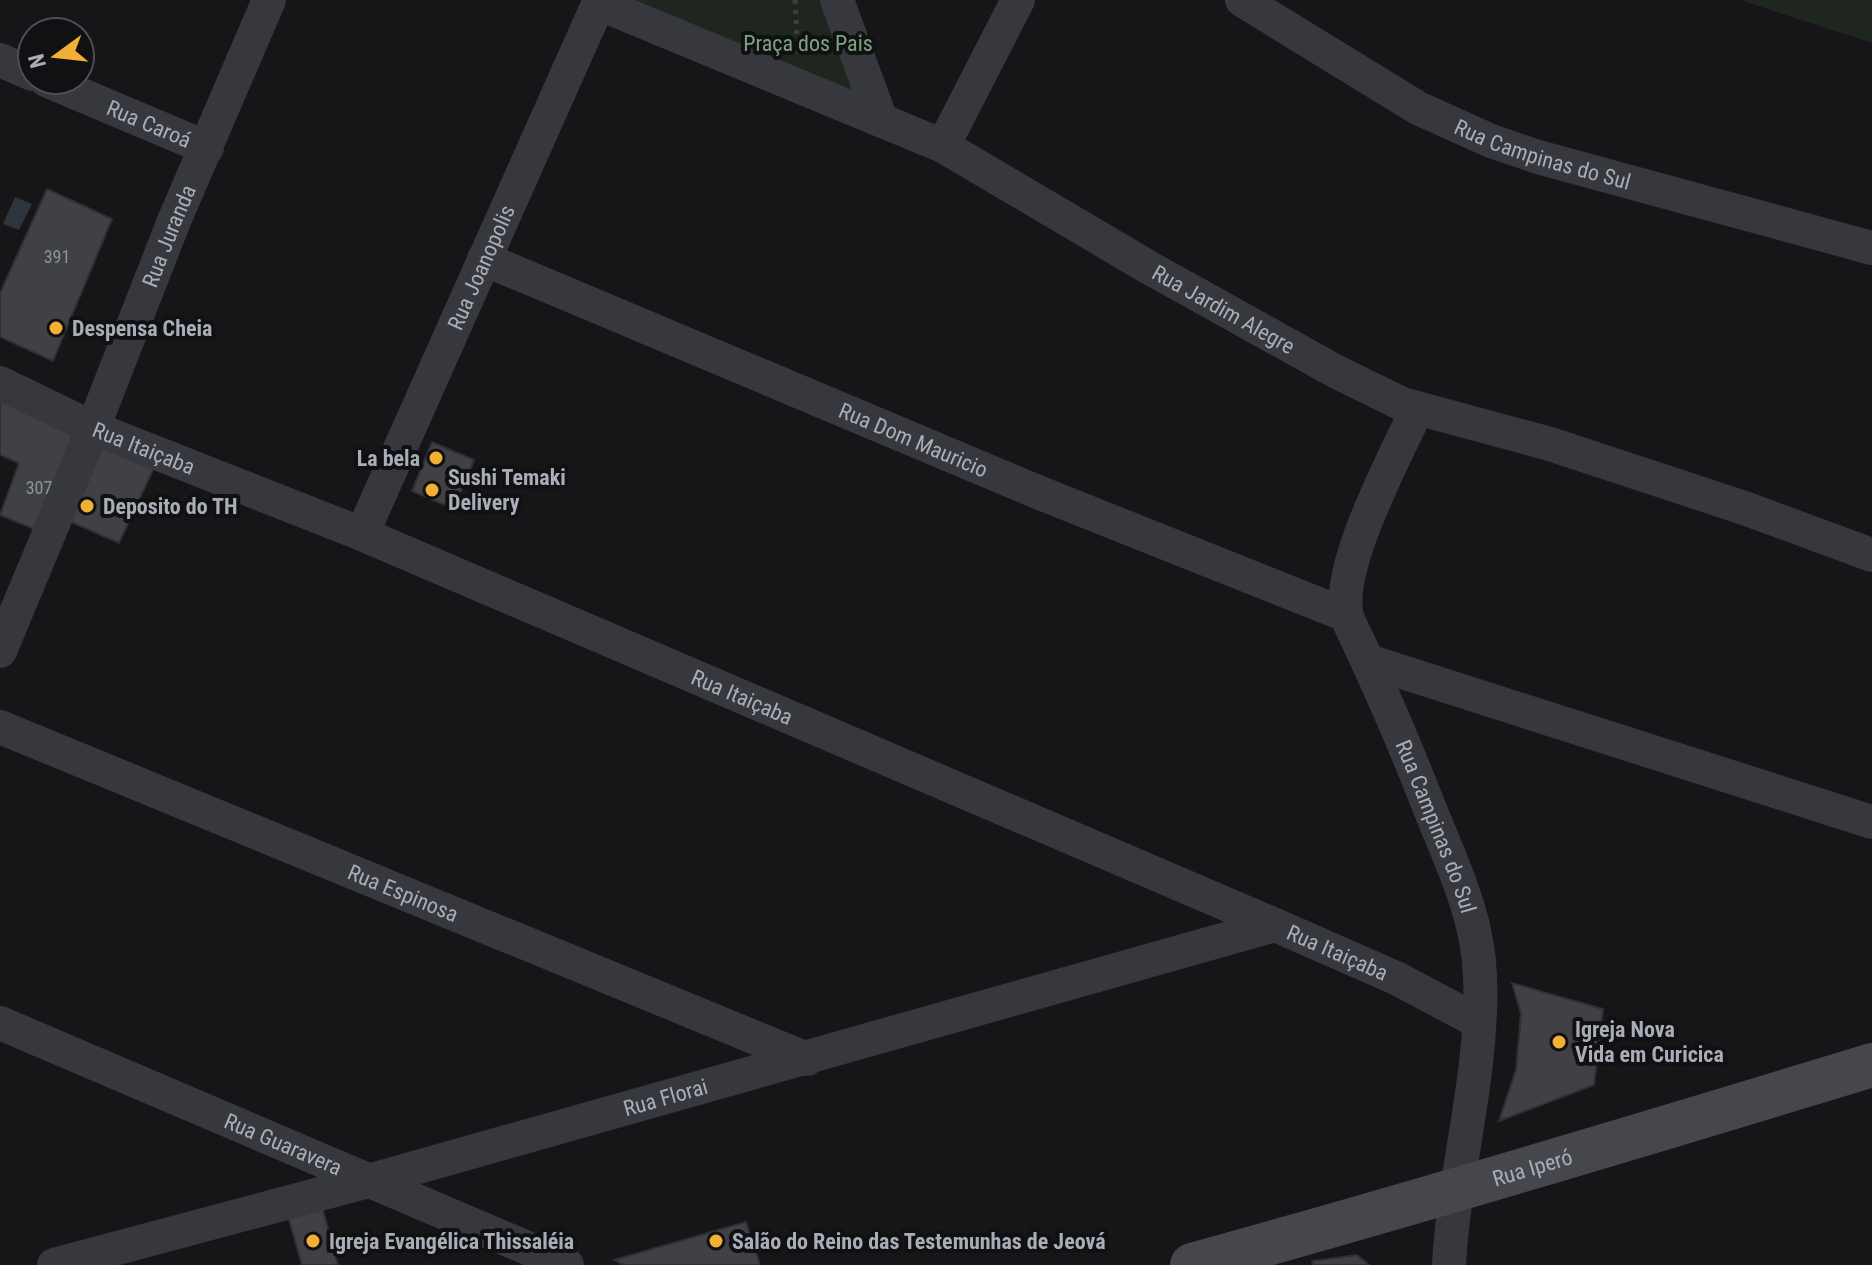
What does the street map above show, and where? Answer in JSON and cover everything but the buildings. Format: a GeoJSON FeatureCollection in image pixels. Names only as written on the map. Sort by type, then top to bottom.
{"type":"FeatureCollection","features":[{"type":"Feature","properties":{"kind":"street","name":"Rua Juranda"},"geometry":{"type":"LineString","coordinates":[[0,651],[93,428],[174,221],[269,0]]}},
{"type":"Feature","properties":{"kind":"street"},"geometry":{"type":"LineString","coordinates":[[837,0],[881,120]]}},
{"type":"Feature","properties":{"kind":"street"},"geometry":{"type":"LineString","coordinates":[[943,146],[1018,0]]}},
{"type":"Feature","properties":{"kind":"street","name":"Rua Campinas do Sul"},"geometry":{"type":"LineString","coordinates":[[1242,0],[1407,102],[1491,141],[1538,157],[1872,248]]}},
{"type":"Feature","properties":{"kind":"street","name":"Rua Jardim Alegre"},"geometry":{"type":"LineString","coordinates":[[599,2],[943,146],[1148,267],[1374,391],[1417,409],[1550,444],[1744,508],[1872,555]]}},
{"type":"Feature","properties":{"kind":"street","name":"Rua Joanopolis"},"geometry":{"type":"LineString","coordinates":[[362,534],[599,2]]}},
{"type":"Feature","properties":{"kind":"street","name":"Rua Caroá"},"geometry":{"type":"LineString","coordinates":[[84,96],[207,148]]}},
{"type":"Feature","properties":{"kind":"street","name":"Rua Dom Mauricio"},"geometry":{"type":"LineString","coordinates":[[484,259],[1026,487],[1346,615]]}},
{"type":"Feature","properties":{"kind":"street","name":"Rua Itaiçaba"},"geometry":{"type":"LineString","coordinates":[[0,383],[93,428],[362,534],[1275,925],[1396,978],[1479,1022]]}},
{"type":"Feature","properties":{"kind":"street"},"geometry":{"type":"LineString","coordinates":[[1346,615],[1358,540],[1417,409]]}},
{"type":"Feature","properties":{"kind":"street","name":"Rua Campinas do Sul"},"geometry":{"type":"LineString","coordinates":[[1346,615],[1466,898],[1477,936],[1479,1022],[1451,1220],[1449,1265]]}},
{"type":"Feature","properties":{"kind":"street"},"geometry":{"type":"LineString","coordinates":[[1368,661],[1872,822]]}},
{"type":"Feature","properties":{"kind":"street","name":"Rua Espinosa"},"geometry":{"type":"LineString","coordinates":[[0,727],[807,1059]]}},
{"type":"Feature","properties":{"kind":"street","name":"Rua Florai"},"geometry":{"type":"LineString","coordinates":[[54,1265],[807,1059],[1275,925]]}},
{"type":"Feature","properties":{"kind":"street","name":"Rua Guaravera"},"geometry":{"type":"LineString","coordinates":[[0,1023],[567,1265]]}},
{"type":"Feature","properties":{"kind":"street","name":"Rua Iperó"},"geometry":{"type":"LineString","coordinates":[[1192,1265],[1457,1191],[1872,1065]]}},
{"type":"Feature","properties":{"kind":"green space","name":"Praça dos Pais"},"geometry":{"type":"Polygon","coordinates":[[[605,0],[837,0],[881,119],[605,0]]]}},
{"type":"Feature","properties":{"kind":"green space"},"geometry":{"type":"Polygon","coordinates":[[[1740,0],[1872,0],[1872,43],[1740,0]]]}},
{"type":"Feature","properties":{"kind":"shaded area"},"geometry":{"type":"Polygon","coordinates":[[[15,197],[32,204],[19,230],[3,224],[15,197]]]}},
{"type":"Feature","properties":{"kind":"place","name":"Despensa Cheia"},"geometry":{"type":"Point","coordinates":[56,328]}},
{"type":"Feature","properties":{"kind":"place","name":"La bela"},"geometry":{"type":"Point","coordinates":[436,458]}},
{"type":"Feature","properties":{"kind":"place","name":"Sushi Temaki Delivery"},"geometry":{"type":"Point","coordinates":[432,490]}},
{"type":"Feature","properties":{"kind":"place","name":"Deposito do TH"},"geometry":{"type":"Point","coordinates":[87,506]}},
{"type":"Feature","properties":{"kind":"place","name":"Igreja Nova Vida em Curicica"},"geometry":{"type":"Point","coordinates":[1559,1042]}},
{"type":"Feature","properties":{"kind":"place","name":"Igreja Evangélica Thissaléia"},"geometry":{"type":"Point","coordinates":[313,1241]}},
{"type":"Feature","properties":{"kind":"place","name":"Salão do Reino das Testemunhas de Jeová"},"geometry":{"type":"Point","coordinates":[716,1241]}}]}
